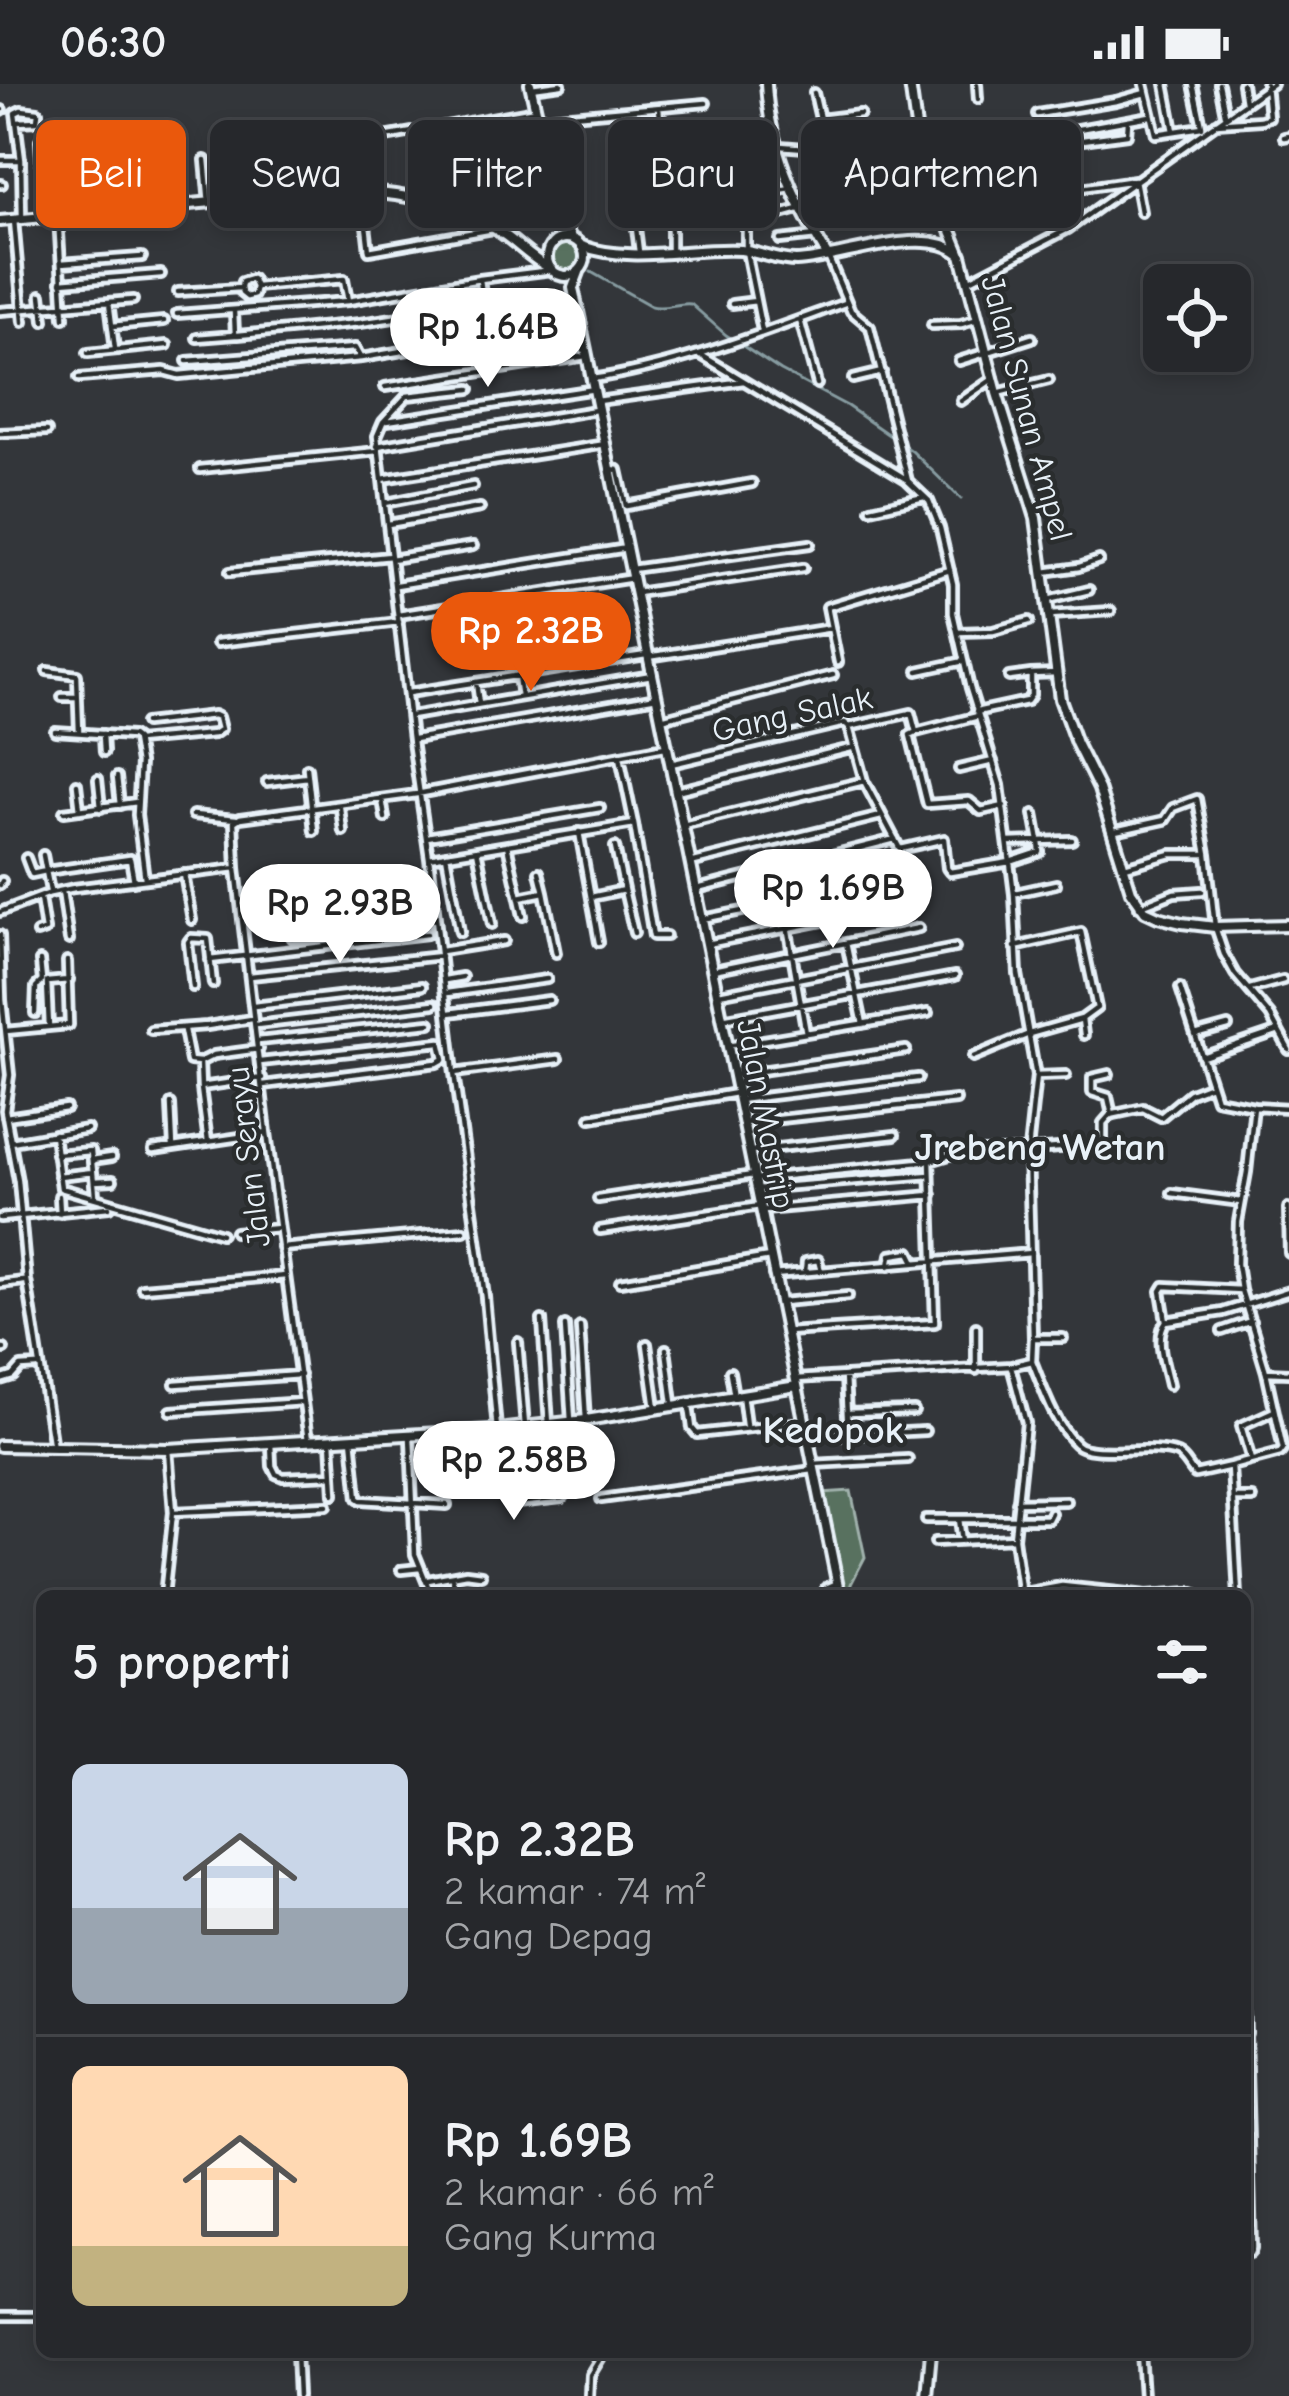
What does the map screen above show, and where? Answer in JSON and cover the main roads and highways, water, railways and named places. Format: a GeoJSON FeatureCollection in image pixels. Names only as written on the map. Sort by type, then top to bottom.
{"type":"FeatureCollection","features":[{"type":"Feature","properties":{"kind":"main road"},"geometry":{"type":"LineString","coordinates":[[766,84],[775,146],[828,256]]}},
{"type":"Feature","properties":{"kind":"main road","name":"Jalan Sunan Ampel"},"geometry":{"type":"LineString","coordinates":[[910,84],[917,142],[961,255],[1036,518],[1050,615],[1044,674],[1099,789],[1139,907],[1157,917],[1215,927],[1289,925]]}},
{"type":"Feature","properties":{"kind":"main road"},"geometry":{"type":"LineString","coordinates":[[531,86],[538,120]]}},
{"type":"Feature","properties":{"kind":"main road"},"geometry":{"type":"LineString","coordinates":[[0,221],[362,191],[440,206],[496,229],[562,276],[579,272]]}},
{"type":"Feature","properties":{"kind":"main road"},"geometry":{"type":"LineString","coordinates":[[550,265],[550,247],[559,239],[561,228]]}},
{"type":"Feature","properties":{"kind":"main road"},"geometry":{"type":"LineString","coordinates":[[565,228],[582,246],[639,253],[746,250],[797,261],[895,244],[944,245],[961,255]]}},
{"type":"Feature","properties":{"kind":"main road"},"geometry":{"type":"LineString","coordinates":[[944,245],[953,234]]}},
{"type":"Feature","properties":{"kind":"main road"},"geometry":{"type":"LineString","coordinates":[[559,239],[572,238]]}},
{"type":"Feature","properties":{"kind":"main road"},"geometry":{"type":"LineString","coordinates":[[582,246],[586,257]]}},
{"type":"Feature","properties":{"kind":"main road"},"geometry":{"type":"LineString","coordinates":[[573,288],[586,257],[599,250]]}},
{"type":"Feature","properties":{"kind":"main road","name":"Jalan Mastrip"},"geometry":{"type":"LineString","coordinates":[[562,276],[576,299],[622,504],[656,697],[839,1590]]}},
{"type":"Feature","properties":{"kind":"main road"},"geometry":{"type":"LineString","coordinates":[[0,1446],[168,1449],[497,1429],[586,1420],[797,1382]]}},
{"type":"Feature","properties":{"kind":"main road"},"geometry":{"type":"LineString","coordinates":[[926,2396],[930,2358]]}},
{"type":"Feature","properties":{"kind":"waterway"},"geometry":{"type":"LineString","coordinates":[[591,272],[651,306],[691,304],[726,335],[847,406],[912,451],[961,499]]}},
{"type":"Feature","properties":{"kind":"district","name":"Jrebeng Wetan"},"geometry":{"type":"Point","coordinates":[1040,1147]}},
{"type":"Feature","properties":{"kind":"district","name":"Kedopok"},"geometry":{"type":"Point","coordinates":[833,1430]}}]}
